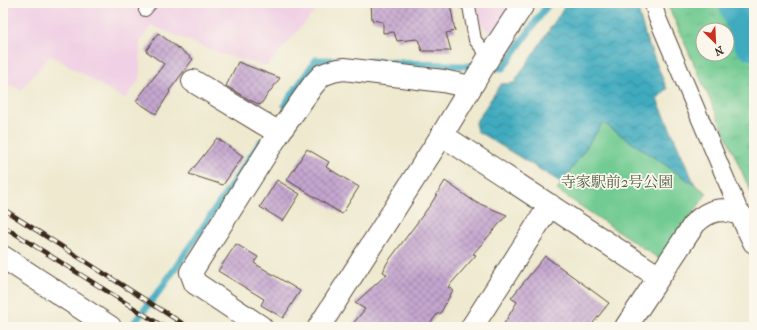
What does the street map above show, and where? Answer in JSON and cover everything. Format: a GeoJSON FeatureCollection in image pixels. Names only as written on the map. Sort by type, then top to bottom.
{"type":"FeatureCollection","features":[{"type":"Feature","properties":{"kind":"street"},"geometry":{"type":"LineString","coordinates":[[319,327],[442,135],[489,57],[524,3]]}},
{"type":"Feature","properties":{"kind":"street"},"geometry":{"type":"LineString","coordinates":[[653,3],[657,17],[741,215],[754,242]]}},
{"type":"Feature","properties":{"kind":"street"},"geometry":{"type":"LineString","coordinates":[[261,327],[195,283],[191,272],[280,133],[313,85],[322,75],[344,69],[443,81],[471,87]]}},
{"type":"Feature","properties":{"kind":"street"},"geometry":{"type":"LineString","coordinates":[[192,81],[280,133]]}},
{"type":"Feature","properties":{"kind":"street"},"geometry":{"type":"LineString","coordinates":[[442,135],[660,277]]}},
{"type":"Feature","properties":{"kind":"street"},"geometry":{"type":"LineString","coordinates":[[472,327],[550,205]]}},
{"type":"Feature","properties":{"kind":"street"},"geometry":{"type":"LineString","coordinates":[[626,327],[695,222],[709,213],[725,210],[741,215]]}},
{"type":"Feature","properties":{"kind":"street"},"geometry":{"type":"LineString","coordinates":[[5,264],[110,327]]}},
{"type":"Feature","properties":{"kind":"lane"},"geometry":{"type":"LineString","coordinates":[[465,3],[469,6],[476,40],[489,57]]}},
{"type":"Feature","properties":{"kind":"shaded area"},"geometry":{"type":"Polygon","coordinates":[[[3,3],[323,3],[267,66],[220,54],[151,25],[140,43],[140,79],[125,99],[50,55],[21,90],[3,82],[3,3]]]}},
{"type":"Feature","properties":{"kind":"shaded area"},"geometry":{"type":"Polygon","coordinates":[[[476,3],[524,3],[502,38],[489,32],[482,26],[476,3]]]}},
{"type":"Feature","properties":{"kind":"green space"},"geometry":{"type":"Polygon","coordinates":[[[667,3],[754,3],[754,199],[667,3]]]}},
{"type":"Feature","properties":{"kind":"green space","name":"寺家駅前2号公園"},"geometry":{"type":"Polygon","coordinates":[[[603,123],[707,193],[661,260],[557,190],[603,123]]]}},
{"type":"Feature","properties":{"kind":"water"},"geometry":{"type":"Polygon","coordinates":[[[567,3],[636,3],[646,38],[667,89],[657,99],[695,185],[603,123],[562,183],[477,131],[475,123],[501,84],[514,83],[567,3]]]}},
{"type":"Feature","properties":{"kind":"building"},"geometry":{"type":"Polygon","coordinates":[[[371,3],[450,3],[455,31],[446,33],[451,51],[422,51],[418,39],[397,41],[394,32],[383,33],[383,22],[372,20],[371,3]]]}},
{"type":"Feature","properties":{"kind":"building"},"geometry":{"type":"Polygon","coordinates":[[[158,33],[193,59],[169,91],[170,92],[156,114],[136,101],[164,64],[146,51],[158,33]]]}},
{"type":"Feature","properties":{"kind":"building"},"geometry":{"type":"Polygon","coordinates":[[[238,62],[280,78],[260,105],[226,86],[238,62]]]}},
{"type":"Feature","properties":{"kind":"building"},"geometry":{"type":"Polygon","coordinates":[[[217,138],[243,156],[223,185],[189,174],[217,138]]]}},
{"type":"Feature","properties":{"kind":"building"},"geometry":{"type":"Polygon","coordinates":[[[307,149],[329,162],[326,167],[359,187],[342,214],[287,180],[307,149]]]}},
{"type":"Feature","properties":{"kind":"building"},"geometry":{"type":"Polygon","coordinates":[[[277,180],[300,194],[283,221],[260,207],[277,180]]]}},
{"type":"Feature","properties":{"kind":"building"},"geometry":{"type":"Polygon","coordinates":[[[445,181],[475,202],[507,215],[473,254],[476,255],[448,287],[453,290],[440,314],[438,313],[427,327],[350,327],[365,309],[355,303],[387,274],[383,272],[387,263],[431,204],[445,181]]]}},
{"type":"Feature","properties":{"kind":"building"},"geometry":{"type":"Polygon","coordinates":[[[236,244],[258,257],[254,263],[300,291],[283,318],[261,305],[264,299],[218,271],[236,244]]]}},
{"type":"Feature","properties":{"kind":"building"},"geometry":{"type":"Polygon","coordinates":[[[545,256],[609,303],[590,327],[502,327],[517,302],[511,298],[545,256]]]}},
{"type":"Feature","properties":{"kind":"waterway"},"geometry":{"type":"LineString","coordinates":[[367,61],[503,68],[549,3]]}},
{"type":"Feature","properties":{"kind":"waterway"},"geometry":{"type":"LineString","coordinates":[[740,3],[754,39]]}},
{"type":"Feature","properties":{"kind":"waterway"},"geometry":{"type":"LineString","coordinates":[[285,105],[316,60],[341,60]]}},
{"type":"Feature","properties":{"kind":"waterway"},"geometry":{"type":"LineString","coordinates":[[131,327],[163,286],[261,142]]}},
{"type":"Feature","properties":{"kind":"railway"},"geometry":{"type":"LineString","coordinates":[[3,209],[188,327]]}},
{"type":"Feature","properties":{"kind":"railway"},"geometry":{"type":"LineString","coordinates":[[3,226],[164,327]]}}]}
